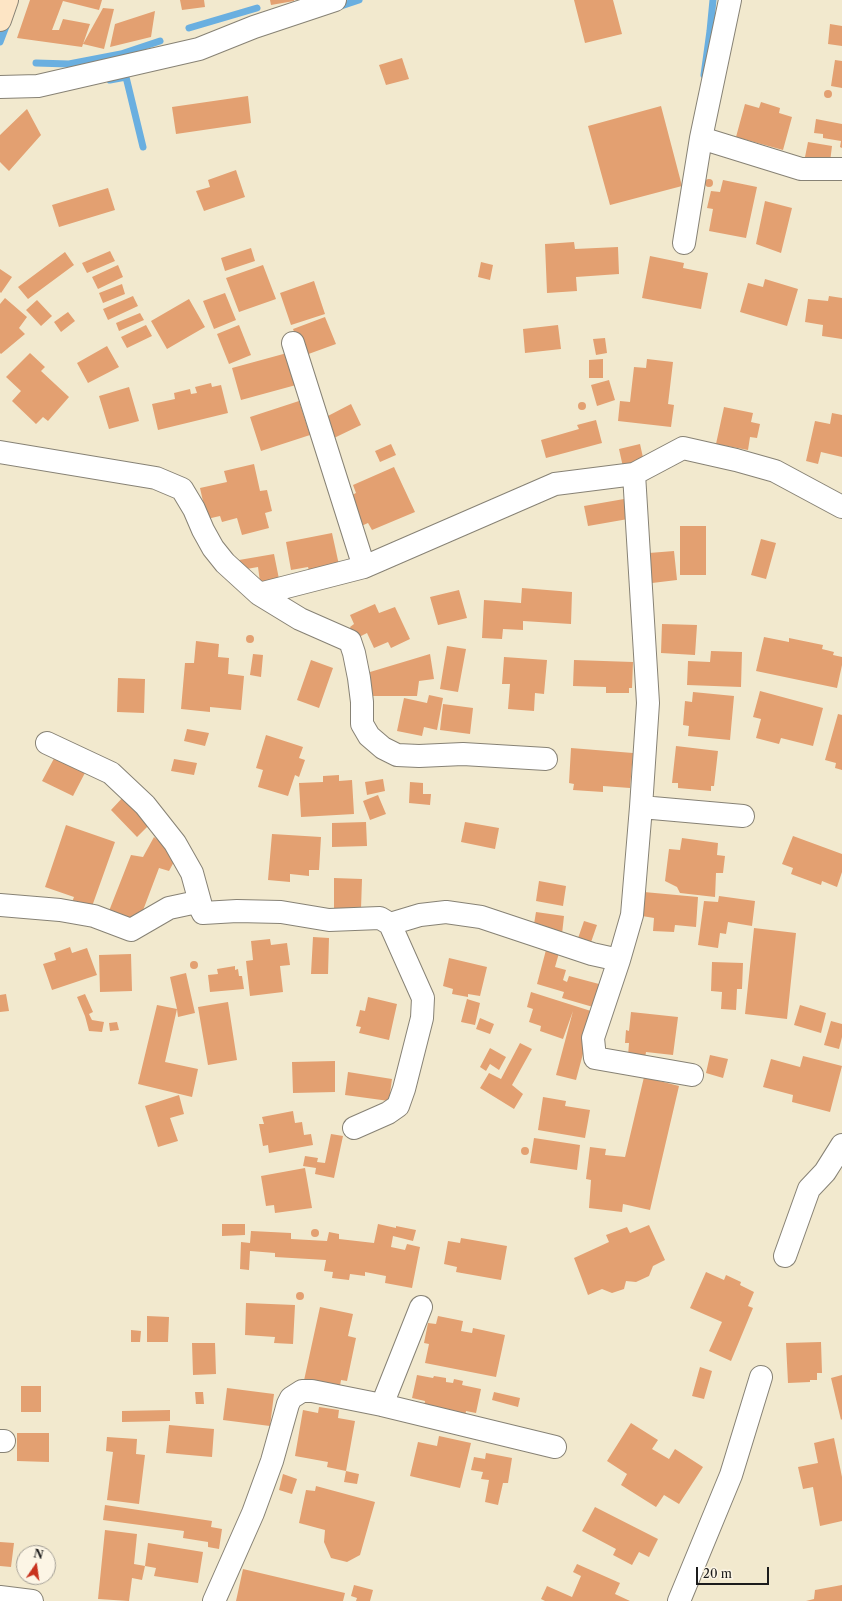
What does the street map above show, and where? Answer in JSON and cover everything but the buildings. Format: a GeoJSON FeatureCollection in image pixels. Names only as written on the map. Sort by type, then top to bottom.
{"type":"FeatureCollection","features":[{"type":"Feature","properties":{"kind":"street"},"geometry":{"type":"LineString","coordinates":[[0,20],[7,0]]}},
{"type":"Feature","properties":{"kind":"street"},"geometry":{"type":"LineString","coordinates":[[0,87],[38,86],[199,50],[254,27],[334,0]]}},
{"type":"Feature","properties":{"kind":"street"},"geometry":{"type":"LineString","coordinates":[[684,243],[701,138],[730,0]]}},
{"type":"Feature","properties":{"kind":"street"},"geometry":{"type":"LineString","coordinates":[[701,138],[801,169],[842,169]]}},
{"type":"Feature","properties":{"kind":"street"},"geometry":{"type":"LineString","coordinates":[[293,343],[364,567]]}},
{"type":"Feature","properties":{"kind":"street"},"geometry":{"type":"LineString","coordinates":[[259,594],[364,567],[555,484],[634,474],[683,448],[776,471],[842,507]]}},
{"type":"Feature","properties":{"kind":"street"},"geometry":{"type":"LineString","coordinates":[[0,452],[156,478],[182,489],[194,509],[213,548],[225,563],[259,594],[300,619],[350,641],[359,678],[362,702],[362,724],[369,736],[383,748],[397,755],[419,756],[463,754],[546,759]]}},
{"type":"Feature","properties":{"kind":"street"},"geometry":{"type":"LineString","coordinates":[[634,474],[648,703],[641,807],[632,915],[619,960],[593,1038],[595,1058],[692,1075]]}},
{"type":"Feature","properties":{"kind":"street"},"geometry":{"type":"LineString","coordinates":[[47,743],[111,773],[145,805],[176,843],[192,873],[203,913]]}},
{"type":"Feature","properties":{"kind":"street"},"geometry":{"type":"LineString","coordinates":[[641,807],[743,816]]}},
{"type":"Feature","properties":{"kind":"street"},"geometry":{"type":"LineString","coordinates":[[0,905],[60,910],[94,916],[131,930],[169,908],[181,905],[197,902],[203,913]]}},
{"type":"Feature","properties":{"kind":"street"},"geometry":{"type":"LineString","coordinates":[[203,913],[281,912],[329,920],[380,918],[390,924],[423,998],[422,1018],[404,1089],[398,1106],[388,1113],[354,1128]]}},
{"type":"Feature","properties":{"kind":"street"},"geometry":{"type":"LineString","coordinates":[[390,924],[420,915],[446,912],[481,917],[578,949],[619,960]]}},
{"type":"Feature","properties":{"kind":"street"},"geometry":{"type":"LineString","coordinates":[[785,1256],[809,1189],[825,1172],[842,1145]]}},
{"type":"Feature","properties":{"kind":"street"},"geometry":{"type":"LineString","coordinates":[[382,1405],[421,1307]]}},
{"type":"Feature","properties":{"kind":"street"},"geometry":{"type":"LineString","coordinates":[[680,1601],[731,1475],[761,1377]]}},
{"type":"Feature","properties":{"kind":"street"},"geometry":{"type":"LineString","coordinates":[[214,1601],[253,1513],[272,1461],[291,1398],[302,1391],[312,1390],[382,1405],[555,1447]]}},
{"type":"Feature","properties":{"kind":"street"},"geometry":{"type":"LineString","coordinates":[[0,1597],[32,1601]]}},
{"type":"Feature","properties":{"kind":"waterway"},"geometry":{"type":"LineString","coordinates":[[335,8],[359,0]]}},
{"type":"Feature","properties":{"kind":"waterway"},"geometry":{"type":"LineString","coordinates":[[704,75],[713,0]]}},
{"type":"Feature","properties":{"kind":"waterway"},"geometry":{"type":"LineString","coordinates":[[189,28],[257,8]]}},
{"type":"Feature","properties":{"kind":"waterway"},"geometry":{"type":"LineString","coordinates":[[0,42],[8,21]]}},
{"type":"Feature","properties":{"kind":"waterway"},"geometry":{"type":"LineString","coordinates":[[36,63],[69,64],[121,54],[160,41]]}},
{"type":"Feature","properties":{"kind":"waterway"},"geometry":{"type":"LineString","coordinates":[[110,80],[126,77],[143,147]]}}]}
